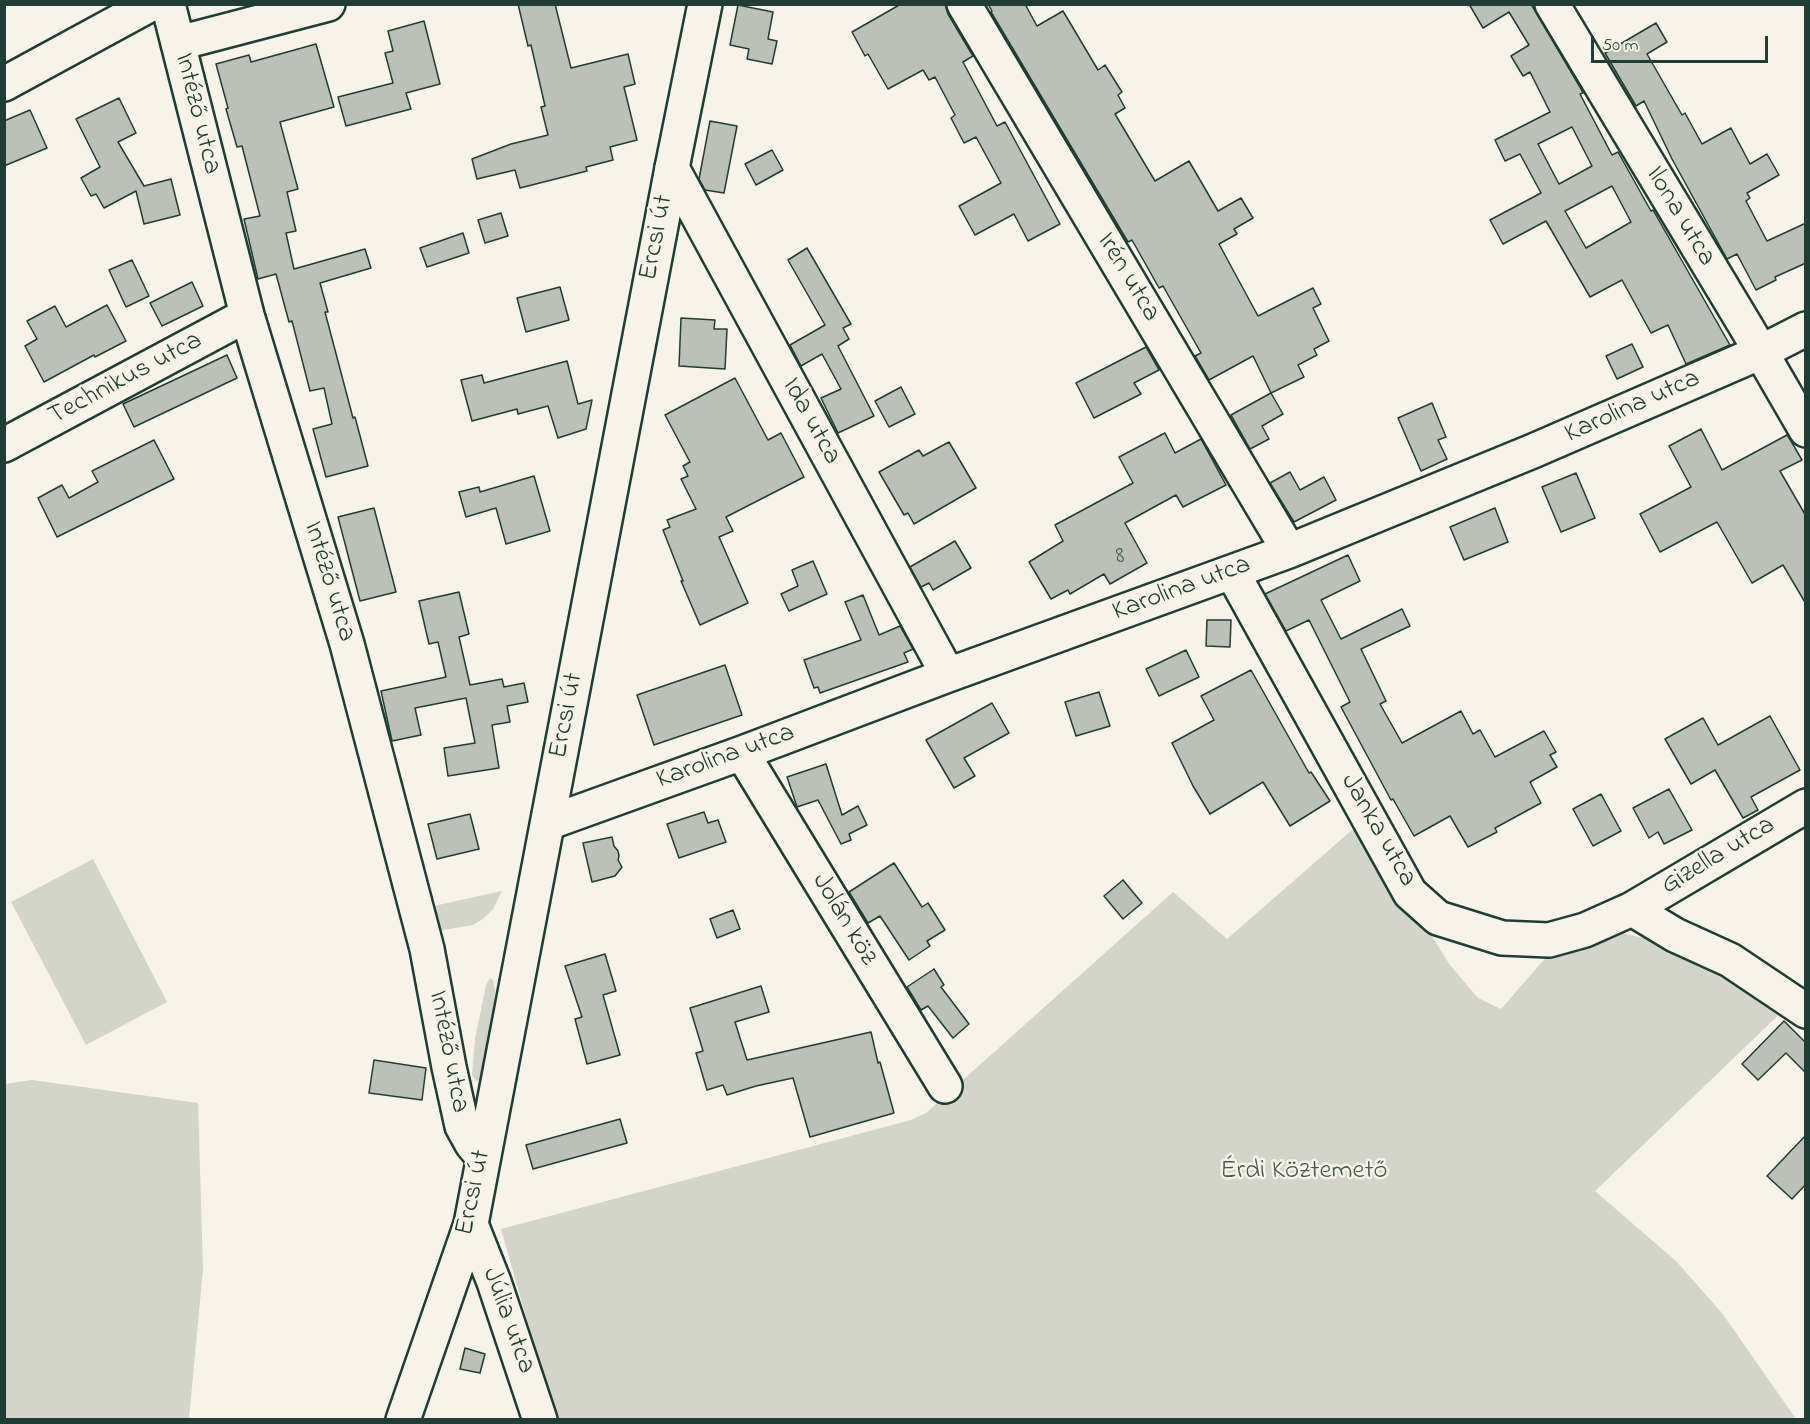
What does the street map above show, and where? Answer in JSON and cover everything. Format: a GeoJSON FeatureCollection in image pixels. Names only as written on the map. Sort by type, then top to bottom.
{"type":"FeatureCollection","features":[{"type":"Feature","properties":{"kind":"street"},"geometry":{"type":"LineString","coordinates":[[4,84],[152,4]]}},
{"type":"Feature","properties":{"kind":"street","name":"Intéző utca"},"geometry":{"type":"LineString","coordinates":[[168,4],[247,315],[347,644],[427,949],[462,1126],[472,1144],[483,1157]]}},
{"type":"Feature","properties":{"kind":"street"},"geometry":{"type":"LineString","coordinates":[[179,43],[328,4]]}},
{"type":"Feature","properties":{"kind":"street","name":"Ercsi út"},"geometry":{"type":"LineString","coordinates":[[404,1419],[471,1224],[705,4]]}},
{"type":"Feature","properties":{"kind":"street","name":"Irén utca"},"geometry":{"type":"LineString","coordinates":[[964,4],[1289,551]]}},
{"type":"Feature","properties":{"kind":"street","name":"Ilona utca"},"geometry":{"type":"LineString","coordinates":[[1552,4],[1806,430]]}},
{"type":"Feature","properties":{"kind":"street","name":"Ida utca"},"geometry":{"type":"LineString","coordinates":[[672,168],[948,675]]}},
{"type":"Feature","properties":{"kind":"street","name":"Technikus utca"},"geometry":{"type":"LineString","coordinates":[[4,445],[247,315]]}},
{"type":"Feature","properties":{"kind":"street","name":"Karolina utca"},"geometry":{"type":"LineString","coordinates":[[548,823],[1289,551],[1533,452],[1761,352],[1806,329]]}},
{"type":"Feature","properties":{"kind":"street","name":"Janka utca"},"geometry":{"type":"LineString","coordinates":[[1232,572],[1410,893],[1438,918],[1502,938],[1549,940],[1585,930],[1632,909]]}},
{"type":"Feature","properties":{"kind":"street","name":"Jolán köz"},"geometry":{"type":"LineString","coordinates":[[742,753],[945,1086]]}},
{"type":"Feature","properties":{"kind":"street","name":"Gizella utca"},"geometry":{"type":"LineString","coordinates":[[1632,909],[1806,806]]}},
{"type":"Feature","properties":{"kind":"street"},"geometry":{"type":"LineString","coordinates":[[1632,909],[1675,935],[1730,960],[1806,1011]]}},
{"type":"Feature","properties":{"kind":"street","name":"Júlia utca"},"geometry":{"type":"LineString","coordinates":[[471,1224],[498,1293],[540,1419]]}},
{"type":"Feature","properties":{"kind":"green space","name":"Érdi Köztemető"},"geometry":{"type":"Polygon","coordinates":[[[1360,823],[1450,965],[1478,998],[1501,1009],[1548,955],[1618,932],[1669,944],[1788,1006],[1595,1191],[1676,1261],[1722,1313],[1796,1419],[555,1419],[501,1229],[911,1120],[926,1113],[1173,892],[1227,939],[1360,823]]]}},
{"type":"Feature","properties":{"kind":"green space"},"geometry":{"type":"Polygon","coordinates":[[[93,859],[167,1002],[86,1045],[11,902],[93,859]]]}},
{"type":"Feature","properties":{"kind":"green space"},"geometry":{"type":"Polygon","coordinates":[[[502,891],[493,909],[483,919],[473,925],[437,931],[429,907],[502,891]]]}},
{"type":"Feature","properties":{"kind":"green space"},"geometry":{"type":"Polygon","coordinates":[[[490,978],[493,980],[495,991],[487,1075],[476,1081],[472,1075],[475,1039],[486,985],[490,978]]]}},
{"type":"Feature","properties":{"kind":"green space"},"geometry":{"type":"Polygon","coordinates":[[[32,1080],[198,1103],[203,1269],[189,1419],[5,1419],[5,1084],[32,1080]]]}},
{"type":"Feature","properties":{"kind":"building"},"geometry":{"type":"Polygon","coordinates":[[[518,4],[555,4],[571,68],[628,54],[635,84],[624,87],[637,140],[610,147],[613,160],[586,167],[587,171],[520,188],[515,170],[477,179],[472,159],[511,144],[548,135],[541,107],[545,106],[531,45],[528,46],[518,4]]]}},
{"type":"Feature","properties":{"kind":"building"},"geometry":{"type":"Polygon","coordinates":[[[901,4],[945,4],[948,14],[973,56],[963,62],[997,126],[1005,122],[1060,224],[1028,241],[1014,214],[975,235],[959,206],[1001,183],[976,137],[964,143],[951,118],[955,115],[935,77],[929,80],[923,70],[888,89],[868,54],[865,56],[852,32],[901,4]]]}},
{"type":"Feature","properties":{"kind":"building"},"geometry":{"type":"Polygon","coordinates":[[[988,4],[1025,4],[1037,26],[1063,11],[1098,70],[1105,65],[1122,92],[1118,95],[1125,108],[1115,114],[1155,181],[1189,161],[1218,211],[1241,198],[1253,218],[1234,229],[1237,234],[1219,244],[1258,316],[1313,288],[1321,304],[1313,308],[1329,341],[1314,349],[1317,355],[1298,365],[1304,377],[1271,393],[1253,356],[1209,380],[1195,356],[1201,353],[1163,286],[1159,288],[1132,240],[1128,242],[988,4]]]}},
{"type":"Feature","properties":{"kind":"building"},"geometry":{"type":"Polygon","coordinates":[[[1469,4],[1531,4],[1580,87],[1583,93],[1580,94],[1612,155],[1618,152],[1730,345],[1686,364],[1668,325],[1651,333],[1622,280],[1590,297],[1546,221],[1503,244],[1490,220],[1541,193],[1520,154],[1505,161],[1495,140],[1550,112],[1530,72],[1523,76],[1511,56],[1529,45],[1509,12],[1483,28],[1469,4]],[[1572,127],[1538,144],[1559,184],[1592,166],[1572,127]],[[1612,186],[1565,211],[1586,248],[1631,222],[1612,186]]]}},
{"type":"Feature","properties":{"kind":"building"},"geometry":{"type":"Polygon","coordinates":[[[738,5],[773,12],[768,39],[777,41],[772,64],[747,59],[749,49],[730,45],[738,5]]]}},
{"type":"Feature","properties":{"kind":"building"},"geometry":{"type":"Polygon","coordinates":[[[424,21],[440,84],[406,93],[411,109],[346,126],[338,97],[393,83],[385,53],[393,51],[388,31],[424,21]]]}},
{"type":"Feature","properties":{"kind":"building"},"geometry":{"type":"Polygon","coordinates":[[[1656,23],[1667,42],[1647,54],[1682,115],[1685,113],[1702,144],[1731,128],[1750,164],[1767,154],[1779,175],[1747,193],[1750,198],[1746,201],[1767,241],[1806,223],[1806,263],[1775,277],[1776,280],[1756,290],[1737,254],[1727,259],[1672,159],[1644,101],[1636,106],[1605,53],[1656,23]]]}},
{"type":"Feature","properties":{"kind":"building"},"geometry":{"type":"Polygon","coordinates":[[[316,44],[334,107],[280,122],[298,189],[287,192],[296,231],[286,233],[294,269],[365,249],[371,268],[320,283],[328,312],[325,312],[368,466],[326,477],[313,429],[332,424],[324,388],[310,391],[292,321],[289,322],[276,274],[258,279],[244,219],[260,216],[242,146],[237,147],[226,109],[228,108],[216,64],[249,55],[251,62],[316,44]]]}},
{"type":"Feature","properties":{"kind":"building"},"geometry":{"type":"Polygon","coordinates":[[[119,98],[136,133],[118,142],[144,186],[171,179],[180,215],[144,224],[136,191],[104,208],[96,194],[91,196],[81,178],[100,167],[76,119],[119,98]]]}},
{"type":"Feature","properties":{"kind":"building"},"geometry":{"type":"Polygon","coordinates":[[[30,110],[47,148],[4,166],[4,121],[30,110]]]}},
{"type":"Feature","properties":{"kind":"building"},"geometry":{"type":"Polygon","coordinates":[[[710,121],[737,126],[724,193],[705,190],[699,179],[710,121]]]}},
{"type":"Feature","properties":{"kind":"building"},"geometry":{"type":"Polygon","coordinates":[[[772,150],[783,170],[756,185],[745,164],[772,150]]]}},
{"type":"Feature","properties":{"kind":"building"},"geometry":{"type":"Polygon","coordinates":[[[501,213],[508,236],[485,243],[478,220],[501,213]]]}},
{"type":"Feature","properties":{"kind":"building"},"geometry":{"type":"Polygon","coordinates":[[[463,233],[469,253],[427,267],[420,248],[463,233]]]}},
{"type":"Feature","properties":{"kind":"building"},"geometry":{"type":"Polygon","coordinates":[[[807,248],[851,324],[843,328],[849,339],[838,346],[874,416],[838,433],[821,398],[841,389],[822,354],[801,366],[790,345],[825,325],[788,260],[807,248]]]}},
{"type":"Feature","properties":{"kind":"building"},"geometry":{"type":"Polygon","coordinates":[[[132,260],[149,296],[126,307],[109,270],[132,260]]]}},
{"type":"Feature","properties":{"kind":"building"},"geometry":{"type":"Polygon","coordinates":[[[192,282],[203,306],[162,326],[150,303],[192,282]]]}},
{"type":"Feature","properties":{"kind":"building"},"geometry":{"type":"Polygon","coordinates":[[[560,287],[569,320],[526,332],[517,298],[560,287]]]}},
{"type":"Feature","properties":{"kind":"building"},"geometry":{"type":"Polygon","coordinates":[[[107,305],[126,341],[44,382],[25,346],[37,339],[27,321],[55,306],[66,327],[107,305]]]}},
{"type":"Feature","properties":{"kind":"building"},"geometry":{"type":"Polygon","coordinates":[[[681,318],[715,320],[714,329],[727,329],[725,369],[679,366],[681,318]]]}},
{"type":"Feature","properties":{"kind":"building"},"geometry":{"type":"Polygon","coordinates":[[[1632,344],[1643,367],[1617,379],[1606,356],[1632,344]]]}},
{"type":"Feature","properties":{"kind":"building"},"geometry":{"type":"Polygon","coordinates":[[[1146,347],[1159,370],[1134,383],[1141,394],[1094,418],[1076,383],[1146,347]]]}},
{"type":"Feature","properties":{"kind":"building"},"geometry":{"type":"Polygon","coordinates":[[[227,355],[237,378],[134,427],[123,404],[227,355]]]}},
{"type":"Feature","properties":{"kind":"building"},"geometry":{"type":"Polygon","coordinates":[[[567,361],[578,404],[592,400],[586,429],[558,438],[548,406],[518,414],[517,409],[472,421],[461,380],[482,375],[484,383],[567,361]]]}},
{"type":"Feature","properties":{"kind":"building"},"geometry":{"type":"Polygon","coordinates":[[[735,378],[768,440],[781,433],[804,477],[726,517],[733,531],[719,537],[748,603],[700,625],[663,530],[670,527],[667,520],[696,509],[681,479],[688,476],[683,466],[690,462],[665,415],[735,378]]]}},
{"type":"Feature","properties":{"kind":"building"},"geometry":{"type":"Polygon","coordinates":[[[901,387],[915,414],[889,427],[875,401],[901,387]]]}},
{"type":"Feature","properties":{"kind":"building"},"geometry":{"type":"Polygon","coordinates":[[[1271,393],[1283,414],[1262,426],[1269,439],[1250,449],[1231,415],[1271,393]]]}},
{"type":"Feature","properties":{"kind":"building"},"geometry":{"type":"Polygon","coordinates":[[[1432,403],[1446,437],[1438,440],[1447,459],[1421,471],[1398,418],[1432,403]]]}},
{"type":"Feature","properties":{"kind":"building"},"geometry":{"type":"Polygon","coordinates":[[[1701,429],[1722,470],[1787,435],[1791,441],[1802,460],[1780,471],[1806,516],[1806,604],[1783,565],[1752,583],[1717,522],[1660,552],[1640,514],[1691,487],[1669,446],[1701,429]]]}},
{"type":"Feature","properties":{"kind":"building"},"geometry":{"type":"Polygon","coordinates":[[[1165,433],[1175,453],[1201,439],[1226,485],[1183,507],[1176,495],[1125,523],[1147,563],[1110,584],[1104,574],[1070,594],[1068,590],[1051,599],[1029,562],[1063,541],[1055,525],[1133,483],[1119,457],[1165,433]]]}},
{"type":"Feature","properties":{"kind":"building"},"geometry":{"type":"Polygon","coordinates":[[[154,440],[174,479],[57,537],[38,498],[62,485],[69,498],[98,482],[92,471],[154,440]]]}},
{"type":"Feature","properties":{"kind":"building"},"geometry":{"type":"Polygon","coordinates":[[[949,442],[976,488],[914,524],[908,513],[904,515],[879,472],[919,450],[923,456],[949,442]]]}},
{"type":"Feature","properties":{"kind":"building"},"geometry":{"type":"Polygon","coordinates":[[[1290,472],[1300,490],[1324,477],[1336,500],[1294,522],[1270,483],[1290,472]]]}},
{"type":"Feature","properties":{"kind":"building"},"geometry":{"type":"Polygon","coordinates":[[[1576,473],[1595,518],[1561,532],[1542,487],[1576,473]]]}},
{"type":"Feature","properties":{"kind":"building"},"geometry":{"type":"Polygon","coordinates":[[[534,476],[550,531],[506,544],[496,508],[466,517],[459,492],[479,487],[480,492],[534,476]]]}},
{"type":"Feature","properties":{"kind":"building"},"geometry":{"type":"Polygon","coordinates":[[[374,508],[396,592],[360,601],[338,517],[374,508]]]}},
{"type":"Feature","properties":{"kind":"building"},"geometry":{"type":"Polygon","coordinates":[[[1495,508],[1508,542],[1464,560],[1450,527],[1495,508]]]}},
{"type":"Feature","properties":{"kind":"building"},"geometry":{"type":"Polygon","coordinates":[[[955,541],[971,568],[933,590],[929,583],[921,587],[910,567],[955,541]]]}},
{"type":"Feature","properties":{"kind":"building"},"geometry":{"type":"Polygon","coordinates":[[[1348,555],[1360,581],[1321,600],[1341,639],[1402,609],[1410,626],[1361,649],[1386,701],[1380,704],[1402,743],[1461,711],[1473,734],[1480,730],[1495,757],[1544,731],[1556,752],[1550,755],[1557,767],[1530,782],[1541,803],[1495,828],[1497,832],[1468,847],[1450,816],[1414,836],[1393,799],[1391,800],[1341,707],[1350,702],[1309,620],[1286,631],[1265,594],[1348,555]]]}},
{"type":"Feature","properties":{"kind":"building"},"geometry":{"type":"Polygon","coordinates":[[[813,561],[827,594],[789,611],[781,594],[798,586],[792,570],[813,561]]]}},
{"type":"Feature","properties":{"kind":"building"},"geometry":{"type":"Polygon","coordinates":[[[459,592],[469,634],[459,637],[470,685],[502,679],[504,687],[524,683],[528,702],[507,706],[510,722],[492,725],[499,768],[448,776],[444,748],[475,743],[466,698],[415,708],[421,735],[392,741],[381,691],[446,677],[438,642],[429,644],[419,601],[459,592]]]}},
{"type":"Feature","properties":{"kind":"building"},"geometry":{"type":"Polygon","coordinates":[[[863,595],[879,635],[900,626],[913,649],[904,653],[908,662],[820,693],[818,687],[814,688],[804,660],[861,640],[845,602],[863,595]]]}},
{"type":"Feature","properties":{"kind":"building"},"geometry":{"type":"Polygon","coordinates":[[[1207,620],[1231,620],[1230,647],[1206,646],[1207,620]]]}},
{"type":"Feature","properties":{"kind":"building"},"geometry":{"type":"Polygon","coordinates":[[[1186,650],[1199,677],[1159,696],[1146,669],[1186,650]]]}},
{"type":"Feature","properties":{"kind":"building"},"geometry":{"type":"Polygon","coordinates":[[[725,665],[742,715],[654,745],[637,695],[725,665]]]}},
{"type":"Feature","properties":{"kind":"building"},"geometry":{"type":"Polygon","coordinates":[[[1251,670],[1309,773],[1311,772],[1330,801],[1290,826],[1263,782],[1210,814],[1172,743],[1214,720],[1201,696],[1251,670]]]}},
{"type":"Feature","properties":{"kind":"building"},"geometry":{"type":"Polygon","coordinates":[[[1099,692],[1110,726],[1076,736],[1065,702],[1099,692]]]}},
{"type":"Feature","properties":{"kind":"building"},"geometry":{"type":"Polygon","coordinates":[[[992,703],[1009,733],[964,758],[975,776],[954,788],[926,740],[992,703]]]}},
{"type":"Feature","properties":{"kind":"building"},"geometry":{"type":"Polygon","coordinates":[[[1770,716],[1800,770],[1751,797],[1758,810],[1743,818],[1715,770],[1691,784],[1665,739],[1703,718],[1718,745],[1770,716]]]}},
{"type":"Feature","properties":{"kind":"building"},"geometry":{"type":"Polygon","coordinates":[[[826,764],[842,815],[858,806],[867,825],[849,834],[851,840],[841,844],[818,800],[797,807],[787,777],[826,764]]]}},
{"type":"Feature","properties":{"kind":"building"},"geometry":{"type":"Polygon","coordinates":[[[1669,789],[1692,830],[1664,844],[1658,832],[1649,838],[1633,808],[1669,789]]]}},
{"type":"Feature","properties":{"kind":"building"},"geometry":{"type":"Polygon","coordinates":[[[1601,794],[1621,831],[1593,846],[1573,809],[1601,794]]]}},
{"type":"Feature","properties":{"kind":"building"},"geometry":{"type":"Polygon","coordinates":[[[704,812],[708,823],[718,820],[726,842],[679,858],[667,824],[704,812]]]}},
{"type":"Feature","properties":{"kind":"building"},"geometry":{"type":"Polygon","coordinates":[[[470,814],[479,849],[437,859],[428,824],[470,814]]]}},
{"type":"Feature","properties":{"kind":"building"},"geometry":{"type":"Polygon","coordinates":[[[612,837],[622,867],[615,876],[592,882],[583,843],[612,837]]]}},
{"type":"Feature","properties":{"kind":"building"},"geometry":{"type":"Polygon","coordinates":[[[894,863],[922,907],[928,903],[945,930],[927,941],[930,946],[909,960],[880,916],[868,923],[849,892],[894,863]]]}},
{"type":"Feature","properties":{"kind":"building"},"geometry":{"type":"Polygon","coordinates":[[[1123,880],[1142,903],[1123,919],[1104,896],[1123,880]]]}},
{"type":"Feature","properties":{"kind":"building"},"geometry":{"type":"Polygon","coordinates":[[[733,910],[740,929],[717,938],[710,919],[733,910]]]}},
{"type":"Feature","properties":{"kind":"building"},"geometry":{"type":"Polygon","coordinates":[[[605,954],[616,991],[603,995],[620,1055],[587,1064],[575,1019],[582,1017],[565,966],[605,954]]]}},
{"type":"Feature","properties":{"kind":"building"},"geometry":{"type":"Polygon","coordinates":[[[934,969],[944,985],[941,987],[969,1024],[953,1038],[928,1006],[921,1010],[907,987],[934,969]]]}},
{"type":"Feature","properties":{"kind":"building"},"geometry":{"type":"Polygon","coordinates":[[[761,986],[769,1012],[735,1022],[747,1060],[871,1032],[894,1113],[810,1137],[793,1078],[727,1095],[723,1085],[707,1090],[696,1053],[703,1051],[690,1008],[761,986]]]}},
{"type":"Feature","properties":{"kind":"building"},"geometry":{"type":"Polygon","coordinates":[[[1784,1021],[1806,1043],[1806,1073],[1786,1053],[1758,1080],[1742,1064],[1784,1021]]]}},
{"type":"Feature","properties":{"kind":"building"},"geometry":{"type":"Polygon","coordinates":[[[374,1060],[426,1068],[422,1100],[369,1093],[374,1060]]]}},
{"type":"Feature","properties":{"kind":"building"},"geometry":{"type":"Polygon","coordinates":[[[620,1119],[627,1143],[533,1169],[526,1145],[620,1119]]]}},
{"type":"Feature","properties":{"kind":"building"},"geometry":{"type":"Polygon","coordinates":[[[1806,1135],[1806,1184],[1792,1199],[1767,1176],[1806,1135]]]}},
{"type":"Feature","properties":{"kind":"building"},"geometry":{"type":"Polygon","coordinates":[[[465,1348],[485,1354],[480,1373],[460,1369],[465,1348]]]}}]}
